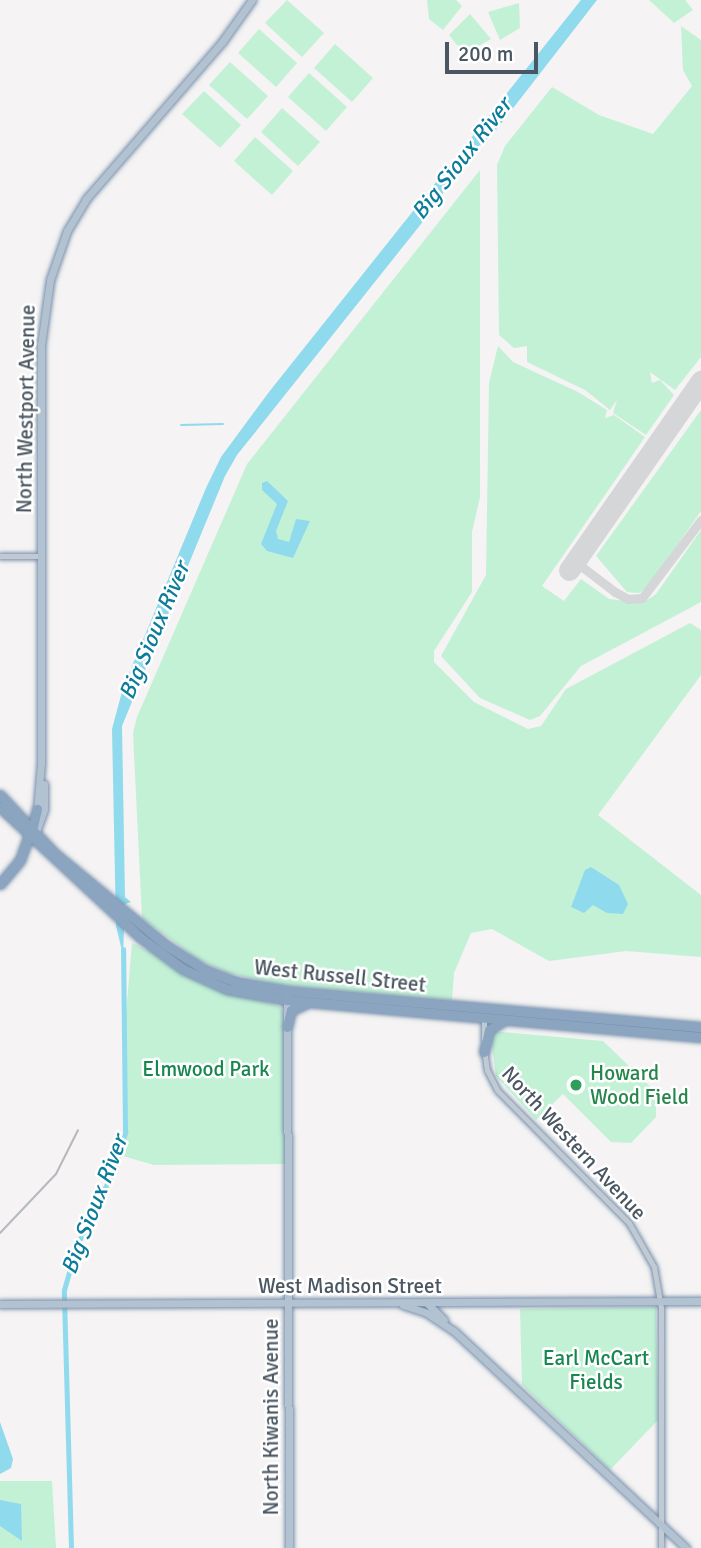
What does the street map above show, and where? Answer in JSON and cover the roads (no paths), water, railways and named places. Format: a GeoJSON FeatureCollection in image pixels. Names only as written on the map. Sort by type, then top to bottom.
{"type":"FeatureCollection","features":[{"type":"Feature","properties":{"kind":"highway","name":"West Russell Street"},"geometry":{"type":"LineString","coordinates":[[0,795],[48,856],[141,938],[201,979],[260,997],[287,996],[484,1013],[522,1021],[701,1037]]}},
{"type":"Feature","properties":{"kind":"highway","name":"West Russell Street"},"geometry":{"type":"LineString","coordinates":[[0,807],[141,923],[205,970],[247,985],[325,1004],[438,1014],[484,1013]]}},
{"type":"Feature","properties":{"kind":"highway"},"geometry":{"type":"LineString","coordinates":[[17,815],[28,818],[37,809]]}},
{"type":"Feature","properties":{"kind":"highway"},"geometry":{"type":"LineString","coordinates":[[0,883],[20,860],[31,835],[37,809]]}},
{"type":"Feature","properties":{"kind":"highway"},"geometry":{"type":"LineString","coordinates":[[26,855],[37,849],[48,856]]}},
{"type":"Feature","properties":{"kind":"highway"},"geometry":{"type":"LineString","coordinates":[[260,997],[279,1005],[287,1027]]}},
{"type":"Feature","properties":{"kind":"highway"},"geometry":{"type":"LineString","coordinates":[[287,1027],[295,1006],[325,1004]]}},
{"type":"Feature","properties":{"kind":"highway"},"geometry":{"type":"LineString","coordinates":[[484,1013],[536,1012],[701,1027]]}},
{"type":"Feature","properties":{"kind":"highway"},"geometry":{"type":"LineString","coordinates":[[484,1052],[492,1026],[522,1021]]}},
{"type":"Feature","properties":{"kind":"main road","name":"North Westport Avenue"},"geometry":{"type":"LineString","coordinates":[[37,809],[41,763],[42,327],[60,248],[97,184],[222,43],[252,0]]}},
{"type":"Feature","properties":{"kind":"main road","name":"North Westport Avenue"},"geometry":{"type":"LineString","coordinates":[[31,835],[45,804],[41,763]]}},
{"type":"Feature","properties":{"kind":"main road","name":"North Kiwanis Avenue"},"geometry":{"type":"LineString","coordinates":[[287,996],[289,1548]]}},
{"type":"Feature","properties":{"kind":"main road","name":"West Madison Street"},"geometry":{"type":"LineString","coordinates":[[0,1304],[701,1301]]}},
{"type":"Feature","properties":{"kind":"main road"},"geometry":{"type":"LineString","coordinates":[[388,1303],[427,1313],[454,1331]]}},
{"type":"Feature","properties":{"kind":"main road"},"geometry":{"type":"LineString","coordinates":[[427,1303],[686,1548]]}},
{"type":"Feature","properties":{"kind":"street"},"geometry":{"type":"LineString","coordinates":[[0,556],[41,556]]}},
{"type":"Feature","properties":{"kind":"street"},"geometry":{"type":"LineString","coordinates":[[0,883],[26,855],[31,835]]}},
{"type":"Feature","properties":{"kind":"street","name":"North Western Avenue"},"geometry":{"type":"LineString","coordinates":[[484,1013],[484,1052],[497,1090],[639,1237],[654,1267],[661,1302],[662,1548]]}},
{"type":"Feature","properties":{"kind":"street"},"geometry":{"type":"LineString","coordinates":[[662,1548],[666,1538],[677,1540]]}},
{"type":"Feature","properties":{"kind":"water"},"geometry":{"type":"Polygon","coordinates":[[[581,0],[597,0],[493,134],[473,151],[421,224],[237,455],[225,476],[122,726],[125,897],[131,902],[125,904],[123,955],[116,926],[112,729],[123,688],[206,488],[221,457],[269,392],[581,0]]]}},
{"type":"Feature","properties":{"kind":"water"},"geometry":{"type":"Polygon","coordinates":[[[267,481],[288,501],[276,531],[278,539],[289,542],[296,519],[310,521],[293,558],[267,551],[261,544],[277,504],[262,490],[262,483],[267,481]]]}},
{"type":"Feature","properties":{"kind":"water"},"geometry":{"type":"Polygon","coordinates":[[[591,867],[619,885],[628,904],[623,914],[607,913],[593,905],[584,913],[571,907],[585,870],[591,867]]]}},
{"type":"Feature","properties":{"kind":"water"},"geometry":{"type":"Polygon","coordinates":[[[0,1422],[13,1459],[11,1468],[0,1474],[0,1422]]]}},
{"type":"Feature","properties":{"kind":"water"},"geometry":{"type":"Polygon","coordinates":[[[0,1500],[21,1504],[22,1541],[0,1526],[0,1500]]]}},
{"type":"Feature","properties":{"kind":"waterway"},"geometry":{"type":"LineString","coordinates":[[181,425],[223,424]]}},
{"type":"Feature","properties":{"kind":"waterway","name":"Big Sioux River"},"geometry":{"type":"LineString","coordinates":[[71,1548],[64,1290],[76,1247],[114,1169],[125,1132],[123,949]]}},
{"type":"Feature","properties":{"kind":"railway"},"geometry":{"type":"LineString","coordinates":[[0,1233],[56,1174],[78,1130]]}},
{"type":"Feature","properties":{"kind":"place","name":"Howard Wood Field"},"geometry":{"type":"Point","coordinates":[576,1085]}},
{"type":"Feature","properties":{"kind":"park label","name":"Elmwood Park"},"geometry":{"type":"Point","coordinates":[206,1069]}},
{"type":"Feature","properties":{"kind":"park label","name":"Earl McCart Fields"},"geometry":{"type":"Point","coordinates":[596,1370]}}]}
